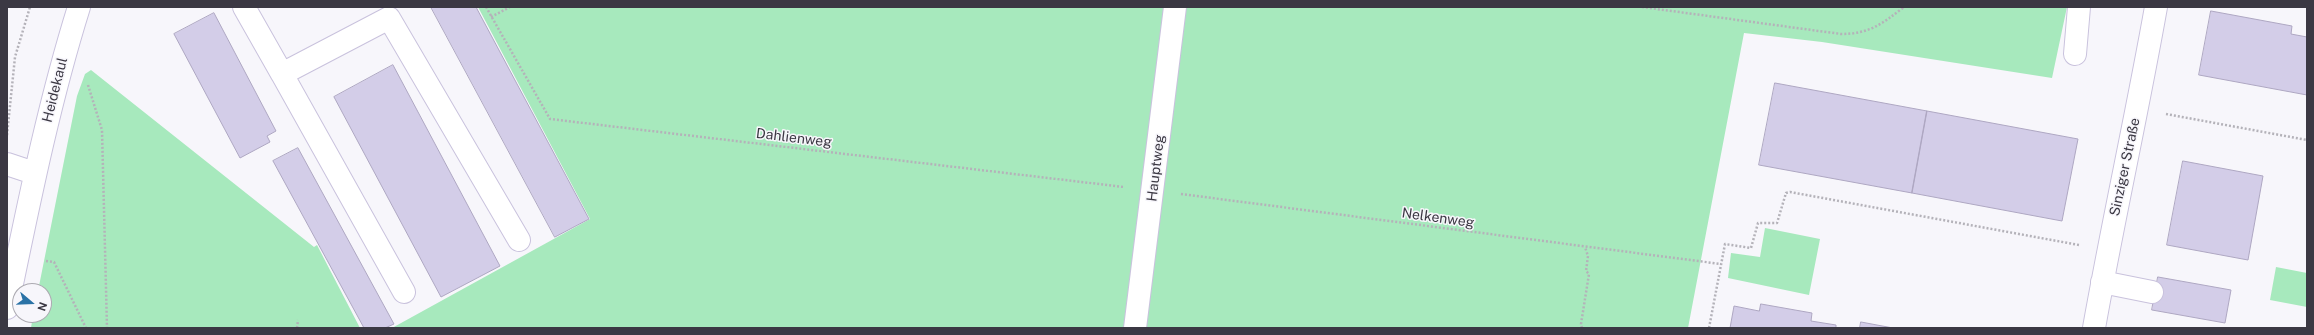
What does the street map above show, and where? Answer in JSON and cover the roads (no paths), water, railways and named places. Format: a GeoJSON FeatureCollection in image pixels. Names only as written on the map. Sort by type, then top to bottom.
{"type":"FeatureCollection","features":[{"type":"Feature","properties":{"kind":"street","name":"Heidekaul"},"geometry":{"type":"LineString","coordinates":[[7,308],[12,256],[60,68],[79,7]]}},
{"type":"Feature","properties":{"kind":"street"},"geometry":{"type":"LineString","coordinates":[[244,7],[404,292]]}},
{"type":"Feature","properties":{"kind":"street","name":"Hauptweg"},"geometry":{"type":"LineString","coordinates":[[1135,328],[1175,7]]}},
{"type":"Feature","properties":{"kind":"street"},"geometry":{"type":"LineString","coordinates":[[2075,54],[2079,7]]}},
{"type":"Feature","properties":{"kind":"street","name":"Sinziger Straße"},"geometry":{"type":"LineString","coordinates":[[2094,328],[2107,250],[2138,108],[2156,7]]}},
{"type":"Feature","properties":{"kind":"street"},"geometry":{"type":"LineString","coordinates":[[282,74],[389,18],[520,240]]}},
{"type":"Feature","properties":{"kind":"street"},"geometry":{"type":"LineString","coordinates":[[7,164],[34,173]]}},
{"type":"Feature","properties":{"kind":"street"},"geometry":{"type":"LineString","coordinates":[[2102,282],[2152,292]]}}]}
